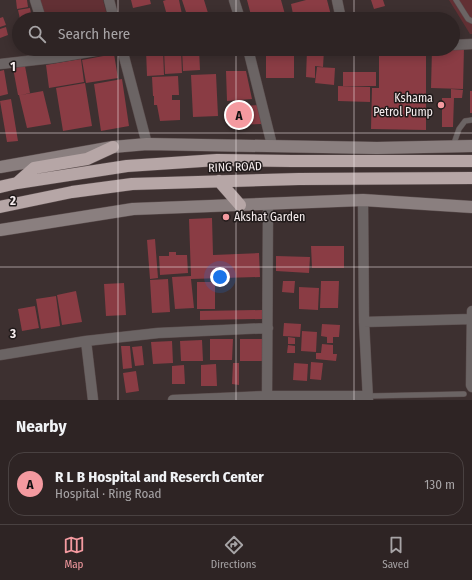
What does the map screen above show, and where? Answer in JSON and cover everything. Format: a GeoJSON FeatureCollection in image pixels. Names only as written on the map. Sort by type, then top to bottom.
{"type":"FeatureCollection","features":[{"type":"Feature","properties":{"kind":"highway"},"geometry":{"type":"LineString","coordinates":[[17,183],[34,168],[87,159],[113,147]]}},
{"type":"Feature","properties":{"kind":"highway","name":"RING ROAD"},"geometry":{"type":"LineString","coordinates":[[0,186],[127,166],[217,160],[472,161]]}},
{"type":"Feature","properties":{"kind":"highway","name":"RING ROAD"},"geometry":{"type":"LineString","coordinates":[[0,207],[72,192],[132,184],[299,179],[472,178]]}},
{"type":"Feature","properties":{"kind":"highway"},"geometry":{"type":"LineString","coordinates":[[219,181],[240,205]]}},
{"type":"Feature","properties":{"kind":"street"},"geometry":{"type":"LineString","coordinates":[[35,0],[39,12]]}},
{"type":"Feature","properties":{"kind":"street"},"geometry":{"type":"LineString","coordinates":[[109,0],[112,12]]}},
{"type":"Feature","properties":{"kind":"street"},"geometry":{"type":"LineString","coordinates":[[234,0],[238,12]]}},
{"type":"Feature","properties":{"kind":"street"},"geometry":{"type":"LineString","coordinates":[[337,0],[340,12]]}},
{"type":"Feature","properties":{"kind":"street"},"geometry":{"type":"LineString","coordinates":[[460,45],[472,44]]}},
{"type":"Feature","properties":{"kind":"street"},"geometry":{"type":"LineString","coordinates":[[0,64],[38,56]]}},
{"type":"Feature","properties":{"kind":"street"},"geometry":{"type":"LineString","coordinates":[[124,56],[147,144]]}},
{"type":"Feature","properties":{"kind":"street"},"geometry":{"type":"LineString","coordinates":[[250,56],[272,146]]}},
{"type":"Feature","properties":{"kind":"street"},"geometry":{"type":"LineString","coordinates":[[0,167],[113,147],[147,144],[377,148],[472,146]]}},
{"type":"Feature","properties":{"kind":"street"},"geometry":{"type":"LineString","coordinates":[[0,230],[133,210],[363,200],[472,207]]}},
{"type":"Feature","properties":{"kind":"street"},"geometry":{"type":"LineString","coordinates":[[173,400],[368,398],[364,322],[363,200]]}},
{"type":"Feature","properties":{"kind":"street"},"geometry":{"type":"LineString","coordinates":[[267,398],[268,204]]}},
{"type":"Feature","properties":{"kind":"street"},"geometry":{"type":"LineString","coordinates":[[468,390],[471,385],[472,311]]}},
{"type":"Feature","properties":{"kind":"street"},"geometry":{"type":"LineString","coordinates":[[364,322],[472,319]]}},
{"type":"Feature","properties":{"kind":"street"},"geometry":{"type":"LineString","coordinates":[[0,355],[86,341],[158,332],[268,328]]}},
{"type":"Feature","properties":{"kind":"street"},"geometry":{"type":"LineString","coordinates":[[86,341],[93,400]]}},
{"type":"Feature","properties":{"kind":"lane"},"geometry":{"type":"LineString","coordinates":[[456,0],[468,19],[472,21]]}},
{"type":"Feature","properties":{"kind":"lane"},"geometry":{"type":"LineString","coordinates":[[453,147],[459,129],[464,120],[472,120]]}},
{"type":"Feature","properties":{"kind":"lane"},"geometry":{"type":"LineString","coordinates":[[368,398],[468,390]]}},
{"type":"Feature","properties":{"kind":"shaded area"},"geometry":{"type":"Polygon","coordinates":[[[40,0],[103,0],[106,12],[44,12],[40,0]]]}},
{"type":"Feature","properties":{"kind":"shaded area"},"geometry":{"type":"Polygon","coordinates":[[[449,0],[472,0],[472,34],[470,34],[460,18],[460,12],[456,12],[449,0]]]}},
{"type":"Feature","properties":{"kind":"building"},"geometry":{"type":"Polygon","coordinates":[[[16,0],[27,0],[28,7],[17,9],[16,0]]]}},
{"type":"Feature","properties":{"kind":"building"},"geometry":{"type":"Polygon","coordinates":[[[131,0],[150,0],[151,4],[133,8],[131,0]]]}},
{"type":"Feature","properties":{"kind":"building"},"geometry":{"type":"Polygon","coordinates":[[[179,0],[182,12],[166,12],[163,1],[179,0]]]}},
{"type":"Feature","properties":{"kind":"building"},"geometry":{"type":"Polygon","coordinates":[[[182,0],[204,0],[208,12],[186,12],[182,0]]]}},
{"type":"Feature","properties":{"kind":"building"},"geometry":{"type":"Polygon","coordinates":[[[247,0],[281,0],[284,12],[250,12],[247,0]]]}},
{"type":"Feature","properties":{"kind":"building"},"geometry":{"type":"Polygon","coordinates":[[[306,0],[327,0],[330,12],[293,12],[291,4],[306,0]]]}},
{"type":"Feature","properties":{"kind":"building"},"geometry":{"type":"Polygon","coordinates":[[[371,0],[383,0],[385,6],[374,9],[371,0]]]}},
{"type":"Feature","properties":{"kind":"building"},"geometry":{"type":"Polygon","coordinates":[[[30,8],[31,12],[18,12],[18,10],[30,8]]]}},
{"type":"Feature","properties":{"kind":"building"},"geometry":{"type":"Polygon","coordinates":[[[3,17],[6,25],[0,27],[0,18],[3,17]]]}},
{"type":"Feature","properties":{"kind":"building"},"geometry":{"type":"Polygon","coordinates":[[[6,27],[8,35],[0,38],[0,29],[6,27]]]}},
{"type":"Feature","properties":{"kind":"building"},"geometry":{"type":"Polygon","coordinates":[[[464,47],[463,89],[431,88],[432,56],[460,56],[460,48],[464,47]]]}},
{"type":"Feature","properties":{"kind":"building"},"geometry":{"type":"Polygon","coordinates":[[[103,56],[114,56],[118,78],[86,83],[82,60],[103,56]]]}},
{"type":"Feature","properties":{"kind":"building"},"geometry":{"type":"Polygon","coordinates":[[[146,56],[163,56],[164,75],[147,76],[146,56]]]}},
{"type":"Feature","properties":{"kind":"building"},"geometry":{"type":"Polygon","coordinates":[[[164,56],[181,56],[182,73],[165,74],[164,56]]]}},
{"type":"Feature","properties":{"kind":"building"},"geometry":{"type":"Polygon","coordinates":[[[182,56],[199,56],[200,70],[183,71],[182,56]]]}},
{"type":"Feature","properties":{"kind":"building"},"geometry":{"type":"Polygon","coordinates":[[[266,56],[294,56],[294,78],[266,78],[266,56]]]}},
{"type":"Feature","properties":{"kind":"building"},"geometry":{"type":"Polygon","coordinates":[[[307,56],[324,56],[323,67],[315,66],[315,78],[306,77],[307,56]]]}},
{"type":"Feature","properties":{"kind":"building"},"geometry":{"type":"Polygon","coordinates":[[[379,56],[426,56],[426,130],[371,129],[372,88],[379,88],[379,56]]]}},
{"type":"Feature","properties":{"kind":"building"},"geometry":{"type":"Polygon","coordinates":[[[81,59],[84,82],[49,88],[46,65],[81,59]]]}},
{"type":"Feature","properties":{"kind":"building"},"geometry":{"type":"Polygon","coordinates":[[[25,66],[30,93],[21,95],[43,91],[51,124],[27,128],[18,95],[13,68],[25,66]]]}},
{"type":"Feature","properties":{"kind":"building"},"geometry":{"type":"Polygon","coordinates":[[[317,67],[335,68],[334,85],[315,83],[317,67]]]}},
{"type":"Feature","properties":{"kind":"building"},"geometry":{"type":"Polygon","coordinates":[[[4,70],[8,94],[0,96],[0,71],[4,70]]]}},
{"type":"Feature","properties":{"kind":"building"},"geometry":{"type":"Polygon","coordinates":[[[226,71],[246,71],[252,99],[227,101],[226,71]]]}},
{"type":"Feature","properties":{"kind":"building"},"geometry":{"type":"Polygon","coordinates":[[[343,72],[376,72],[376,86],[343,86],[343,72]]]}},
{"type":"Feature","properties":{"kind":"building"},"geometry":{"type":"Polygon","coordinates":[[[216,74],[218,116],[193,117],[191,75],[216,74]]]}},
{"type":"Feature","properties":{"kind":"building"},"geometry":{"type":"Polygon","coordinates":[[[178,76],[179,95],[172,95],[172,100],[180,100],[180,120],[160,121],[157,105],[154,105],[152,77],[178,76]]]}},
{"type":"Feature","properties":{"kind":"building"},"geometry":{"type":"Polygon","coordinates":[[[122,79],[129,126],[101,131],[94,84],[122,79]]]}},
{"type":"Feature","properties":{"kind":"building"},"geometry":{"type":"Polygon","coordinates":[[[85,83],[92,126],[63,131],[56,88],[85,83]]]}},
{"type":"Feature","properties":{"kind":"building"},"geometry":{"type":"Polygon","coordinates":[[[338,86],[370,87],[370,102],[338,101],[338,86]]]}},
{"type":"Feature","properties":{"kind":"building"},"geometry":{"type":"Polygon","coordinates":[[[451,89],[463,90],[462,98],[451,98],[451,89]]]}},
{"type":"Feature","properties":{"kind":"building"},"geometry":{"type":"Polygon","coordinates":[[[470,91],[472,91],[472,113],[470,113],[470,91]]]}},
{"type":"Feature","properties":{"kind":"building"},"geometry":{"type":"Polygon","coordinates":[[[442,98],[454,98],[453,127],[442,127],[442,98]]]}},
{"type":"Feature","properties":{"kind":"building"},"geometry":{"type":"Polygon","coordinates":[[[11,99],[18,141],[7,142],[0,101],[11,99]]]}},
{"type":"Feature","properties":{"kind":"building"},"geometry":{"type":"Polygon","coordinates":[[[260,105],[261,124],[229,125],[229,106],[260,105]]]}},
{"type":"Feature","properties":{"kind":"building"},"geometry":{"type":"Polygon","coordinates":[[[212,218],[213,255],[259,253],[260,277],[191,279],[194,308],[175,309],[172,277],[191,276],[189,219],[212,218]]]}},
{"type":"Feature","properties":{"kind":"building"},"geometry":{"type":"Polygon","coordinates":[[[155,239],[158,278],[150,279],[147,240],[155,239]]]}},
{"type":"Feature","properties":{"kind":"building"},"geometry":{"type":"Polygon","coordinates":[[[311,246],[344,246],[344,268],[312,268],[311,246]]]}},
{"type":"Feature","properties":{"kind":"building"},"geometry":{"type":"Polygon","coordinates":[[[169,252],[176,252],[176,255],[187,255],[188,273],[160,275],[159,256],[169,256],[169,252]]]}},
{"type":"Feature","properties":{"kind":"building"},"geometry":{"type":"Polygon","coordinates":[[[276,256],[310,257],[309,273],[276,271],[276,256]]]}},
{"type":"Feature","properties":{"kind":"building"},"geometry":{"type":"Polygon","coordinates":[[[168,279],[170,312],[152,313],[150,280],[168,279]]]}},
{"type":"Feature","properties":{"kind":"building"},"geometry":{"type":"Polygon","coordinates":[[[283,281],[295,281],[294,293],[282,292],[283,281]]]}},
{"type":"Feature","properties":{"kind":"building"},"geometry":{"type":"Polygon","coordinates":[[[321,281],[339,281],[338,308],[320,308],[321,281]]]}},
{"type":"Feature","properties":{"kind":"building"},"geometry":{"type":"Polygon","coordinates":[[[197,282],[215,282],[215,309],[197,309],[197,282]]]}},
{"type":"Feature","properties":{"kind":"building"},"geometry":{"type":"Polygon","coordinates":[[[124,283],[126,315],[106,316],[104,284],[124,283]]]}},
{"type":"Feature","properties":{"kind":"building"},"geometry":{"type":"Polygon","coordinates":[[[299,287],[319,288],[318,310],[299,309],[299,287]]]}},
{"type":"Feature","properties":{"kind":"building"},"geometry":{"type":"Polygon","coordinates":[[[76,291],[82,322],[62,325],[57,295],[76,291]]]}},
{"type":"Feature","properties":{"kind":"building"},"geometry":{"type":"Polygon","coordinates":[[[56,296],[60,326],[41,329],[36,299],[56,296]]]}},
{"type":"Feature","properties":{"kind":"building"},"geometry":{"type":"Polygon","coordinates":[[[35,306],[39,328],[22,331],[18,309],[35,306]]]}},
{"type":"Feature","properties":{"kind":"building"},"geometry":{"type":"Polygon","coordinates":[[[262,310],[262,319],[200,320],[200,311],[262,310]]]}},
{"type":"Feature","properties":{"kind":"building"},"geometry":{"type":"Polygon","coordinates":[[[284,323],[301,324],[300,337],[283,336],[284,323]]]}},
{"type":"Feature","properties":{"kind":"building"},"geometry":{"type":"Polygon","coordinates":[[[322,324],[340,325],[339,337],[333,337],[333,343],[327,343],[327,337],[321,336],[322,324]]]}},
{"type":"Feature","properties":{"kind":"building"},"geometry":{"type":"Polygon","coordinates":[[[302,331],[317,332],[316,352],[301,351],[302,331]]]}},
{"type":"Feature","properties":{"kind":"building"},"geometry":{"type":"Polygon","coordinates":[[[288,337],[295,338],[295,344],[288,344],[288,337]]]}},
{"type":"Feature","properties":{"kind":"building"},"geometry":{"type":"Polygon","coordinates":[[[210,339],[233,339],[232,360],[210,360],[210,339]]]}},
{"type":"Feature","properties":{"kind":"building"},"geometry":{"type":"Polygon","coordinates":[[[240,339],[263,339],[263,361],[240,361],[240,339]]]}},
{"type":"Feature","properties":{"kind":"building"},"geometry":{"type":"Polygon","coordinates":[[[202,340],[203,361],[181,361],[180,341],[202,340]]]}},
{"type":"Feature","properties":{"kind":"building"},"geometry":{"type":"Polygon","coordinates":[[[172,341],[173,363],[153,364],[151,342],[172,341]]]}},
{"type":"Feature","properties":{"kind":"building"},"geometry":{"type":"Polygon","coordinates":[[[322,344],[333,345],[333,354],[337,354],[336,361],[316,359],[316,353],[321,353],[322,344]]]}},
{"type":"Feature","properties":{"kind":"building"},"geometry":{"type":"Polygon","coordinates":[[[288,345],[295,346],[295,353],[287,353],[288,345]]]}},
{"type":"Feature","properties":{"kind":"building"},"geometry":{"type":"Polygon","coordinates":[[[121,346],[130,346],[132,368],[123,369],[121,346]]]}},
{"type":"Feature","properties":{"kind":"building"},"geometry":{"type":"Polygon","coordinates":[[[142,346],[144,365],[135,366],[132,347],[142,346]]]}},
{"type":"Feature","properties":{"kind":"building"},"geometry":{"type":"Polygon","coordinates":[[[311,362],[323,363],[321,380],[310,379],[311,362]]]}},
{"type":"Feature","properties":{"kind":"building"},"geometry":{"type":"Polygon","coordinates":[[[233,363],[239,363],[239,385],[232,384],[233,363]]]}},
{"type":"Feature","properties":{"kind":"building"},"geometry":{"type":"Polygon","coordinates":[[[294,363],[308,364],[307,381],[293,380],[294,363]]]}},
{"type":"Feature","properties":{"kind":"building"},"geometry":{"type":"Polygon","coordinates":[[[216,364],[217,386],[201,386],[201,365],[216,364]]]}},
{"type":"Feature","properties":{"kind":"building"},"geometry":{"type":"Polygon","coordinates":[[[184,365],[185,384],[172,384],[172,366],[184,365]]]}},
{"type":"Feature","properties":{"kind":"building"},"geometry":{"type":"Polygon","coordinates":[[[136,371],[139,391],[126,393],[123,373],[136,371]]]}},
{"type":"Feature","properties":{"kind":"place","name":"Kshama Petrol Pump"},"geometry":{"type":"Point","coordinates":[441,105]}},
{"type":"Feature","properties":{"kind":"place","name":"R L B Hospital and Reserch Center"},"geometry":{"type":"Point","coordinates":[239,115]}},
{"type":"Feature","properties":{"kind":"place","name":"Akshat Garden"},"geometry":{"type":"Point","coordinates":[226,217]}}]}
